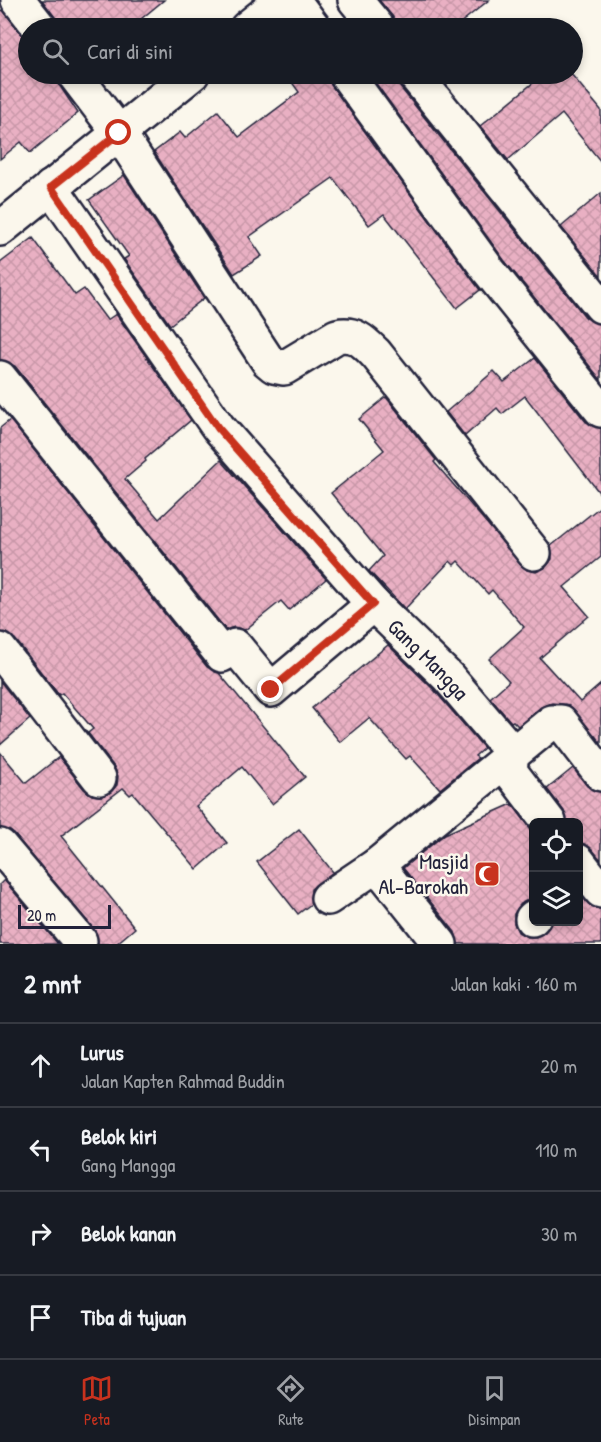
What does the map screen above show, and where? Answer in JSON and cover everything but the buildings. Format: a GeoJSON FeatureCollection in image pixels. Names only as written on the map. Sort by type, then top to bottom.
{"type":"FeatureCollection","features":[{"type":"Feature","properties":{"kind":"street"},"geometry":{"type":"LineString","coordinates":[[18,0],[32,18]]}},
{"type":"Feature","properties":{"kind":"street"},"geometry":{"type":"LineString","coordinates":[[260,18],[282,0]]}},
{"type":"Feature","properties":{"kind":"street"},"geometry":{"type":"LineString","coordinates":[[293,0],[306,18]]}},
{"type":"Feature","properties":{"kind":"street"},"geometry":{"type":"LineString","coordinates":[[355,0],[370,18]]}},
{"type":"Feature","properties":{"kind":"street"},"geometry":{"type":"LineString","coordinates":[[82,84],[119,133],[268,361],[284,368],[337,336],[345,334],[360,338],[376,354],[534,553]]}},
{"type":"Feature","properties":{"kind":"street"},"geometry":{"type":"LineString","coordinates":[[0,229],[180,84]]}},
{"type":"Feature","properties":{"kind":"street"},"geometry":{"type":"LineString","coordinates":[[353,84],[489,271],[601,410]]}},
{"type":"Feature","properties":{"kind":"street"},"geometry":{"type":"LineString","coordinates":[[422,84],[601,306]]}},
{"type":"Feature","properties":{"kind":"street","name":"Gang Mangga"},"geometry":{"type":"LineString","coordinates":[[51,187],[218,428],[373,604],[448,677],[512,752]]}},
{"type":"Feature","properties":{"kind":"street"},"geometry":{"type":"LineString","coordinates":[[0,378],[222,655],[235,646],[271,690],[373,604]]}},
{"type":"Feature","properties":{"kind":"street"},"geometry":{"type":"LineString","coordinates":[[0,650],[99,778]]}},
{"type":"Feature","properties":{"kind":"street"},"geometry":{"type":"LineString","coordinates":[[328,898],[377,865],[512,752],[552,722],[561,722],[601,774]]}},
{"type":"Feature","properties":{"kind":"street"},"geometry":{"type":"LineString","coordinates":[[512,752],[510,771],[546,818]]}},
{"type":"Feature","properties":{"kind":"street"},"geometry":{"type":"LineString","coordinates":[[0,846],[80,941]]}},
{"type":"Feature","properties":{"kind":"street"},"geometry":{"type":"LineString","coordinates":[[377,865],[440,944]]}},
{"type":"Feature","properties":{"kind":"place","name":"Masjid Al-Barokah"},"geometry":{"type":"Point","coordinates":[487,874]}},
{"type":"Feature","properties":{"kind":"route"},"geometry":{"type":"LineString","coordinates":[[119,133],[51,187],[218,428],[373,604],[271,690]]}}]}
